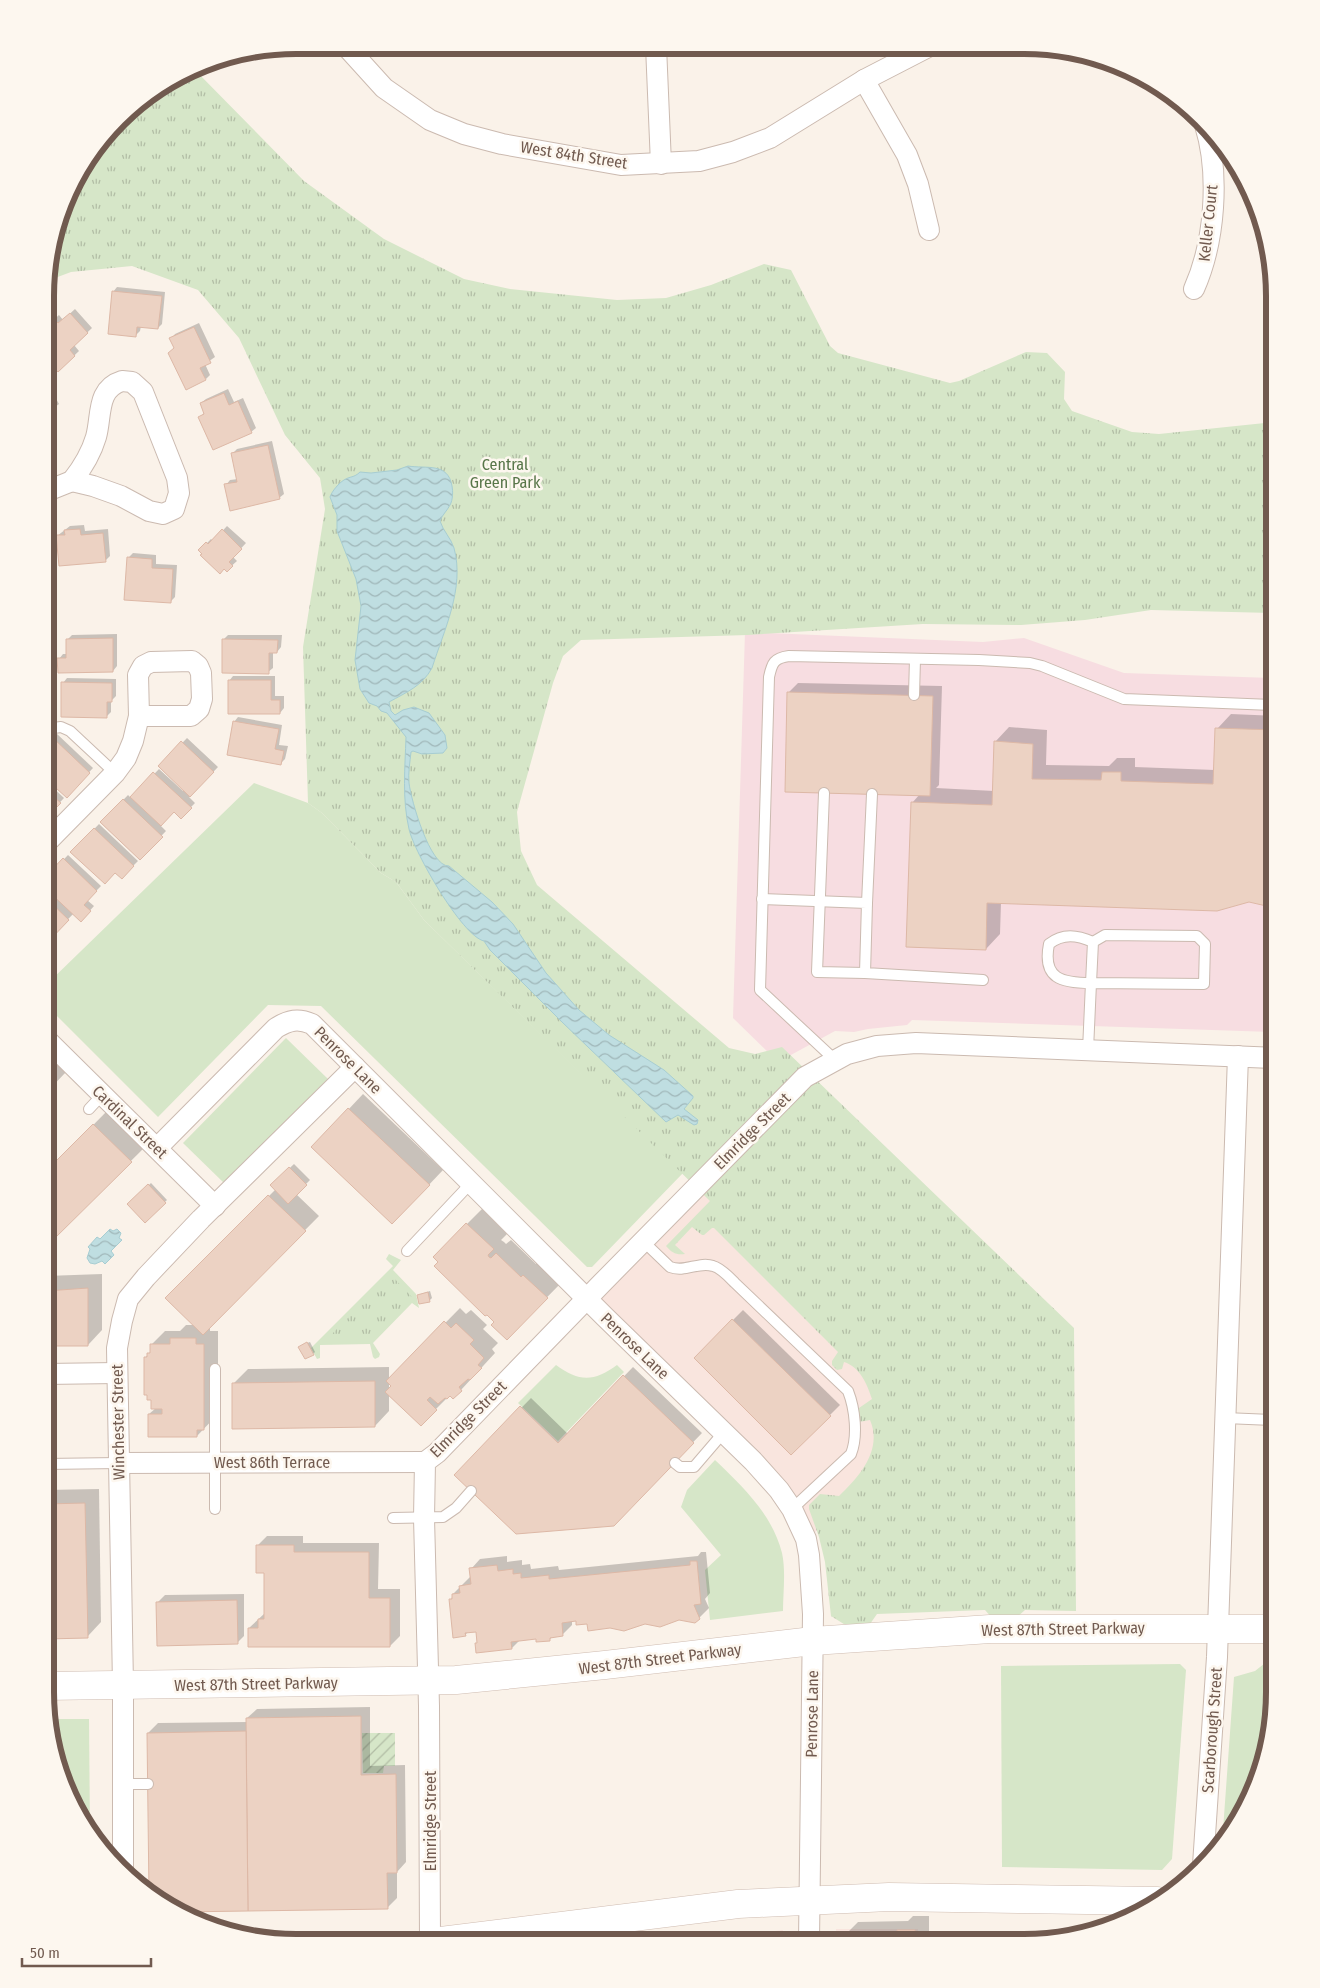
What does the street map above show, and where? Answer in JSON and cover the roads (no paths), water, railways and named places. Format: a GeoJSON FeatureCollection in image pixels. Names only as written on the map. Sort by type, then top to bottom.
{"type":"FeatureCollection","features":[{"type":"Feature","properties":{"kind":"main road","name":"West 87th Street Parkway"},"geometry":{"type":"LineString","coordinates":[[54,1686],[428,1681],[509,1676],[813,1640],[990,1629],[1266,1629]]}},
{"type":"Feature","properties":{"kind":"main road"},"geometry":{"type":"LineString","coordinates":[[497,1934],[738,1904],[809,1900],[889,1897],[1147,1901]]}},
{"type":"Feature","properties":{"kind":"street","name":"West 84th Street"},"geometry":{"type":"LineString","coordinates":[[353,54],[384,88],[430,120],[464,134],[502,144],[621,165],[699,161],[733,152],[770,138],[864,80],[914,54]]}},
{"type":"Feature","properties":{"kind":"street"},"geometry":{"type":"LineString","coordinates":[[656,54],[661,164]]}},
{"type":"Feature","properties":{"kind":"street"},"geometry":{"type":"LineString","coordinates":[[864,80],[907,156],[918,184],[929,230]]}},
{"type":"Feature","properties":{"kind":"street","name":"Keller Court"},"geometry":{"type":"LineString","coordinates":[[1194,289],[1203,270],[1210,237],[1213,166],[1209,140]]}},
{"type":"Feature","properties":{"kind":"street"},"geometry":{"type":"LineString","coordinates":[[54,488],[72,481],[86,464],[96,436],[104,393],[113,384],[122,381],[132,382],[143,392],[177,478],[179,493],[174,508],[163,514],[149,510],[121,496],[72,481]]}},
{"type":"Feature","properties":{"kind":"street"},"geometry":{"type":"LineString","coordinates":[[54,836],[115,773],[126,758],[133,741],[138,716]]}},
{"type":"Feature","properties":{"kind":"street","name":"Penrose Lane"},"geometry":{"type":"LineString","coordinates":[[157,1148],[276,1028],[293,1020],[301,1020],[312,1024],[586,1299],[724,1432],[773,1483],[792,1509],[806,1539],[809,1555],[813,1640],[809,1934]]}},
{"type":"Feature","properties":{"kind":"street","name":"Elmridge Street"},"geometry":{"type":"LineString","coordinates":[[430,1934],[428,1681],[424,1518],[425,1462],[437,1453],[805,1077],[846,1054],[877,1046],[916,1043],[1266,1058]]}},
{"type":"Feature","properties":{"kind":"street","name":"Cardinal Street"},"geometry":{"type":"LineString","coordinates":[[54,1049],[95,1102],[157,1148],[215,1206]]}},
{"type":"Feature","properties":{"kind":"street","name":"Scarborough Street"},"geometry":{"type":"LineString","coordinates":[[1204,1854],[1218,1628],[1238,1056]]}},
{"type":"Feature","properties":{"kind":"street","name":"Winchester Street"},"geometry":{"type":"LineString","coordinates":[[123,1861],[123,1685],[117,1348],[128,1299],[146,1277],[215,1206],[355,1067]]}},
{"type":"Feature","properties":{"kind":"street"},"geometry":{"type":"LineString","coordinates":[[54,1374],[118,1374]]}},
{"type":"Feature","properties":{"kind":"street","name":"West 86th Terrace"},"geometry":{"type":"LineString","coordinates":[[119,1463],[425,1462]]}},
{"type":"Feature","properties":{"kind":"lane"},"geometry":{"type":"LineString","coordinates":[[835,1060],[760,990],[769,677],[772,664],[779,657],[1030,663],[1124,698],[1266,705]]}},
{"type":"Feature","properties":{"kind":"lane"},"geometry":{"type":"LineString","coordinates":[[914,695],[916,659]]}},
{"type":"Feature","properties":{"kind":"lane"},"geometry":{"type":"LineString","coordinates":[[54,728],[61,727],[70,731],[115,773]]}},
{"type":"Feature","properties":{"kind":"lane"},"geometry":{"type":"LineString","coordinates":[[824,793],[818,972],[983,980]]}},
{"type":"Feature","properties":{"kind":"lane"},"geometry":{"type":"LineString","coordinates":[[865,973],[872,794]]}},
{"type":"Feature","properties":{"kind":"lane"},"geometry":{"type":"LineString","coordinates":[[762,899],[867,903]]}},
{"type":"Feature","properties":{"kind":"lane"},"geometry":{"type":"LineString","coordinates":[[1073,935],[1093,942],[1105,935],[1197,936],[1205,944],[1204,984],[1091,983],[1072,983],[1061,980],[1052,973],[1048,963],[1047,952],[1049,944],[1058,937],[1073,935]]}},
{"type":"Feature","properties":{"kind":"lane"},"geometry":{"type":"LineString","coordinates":[[1088,1050],[1093,942]]}},
{"type":"Feature","properties":{"kind":"lane"},"geometry":{"type":"LineString","coordinates":[[407,1251],[471,1183]]}},
{"type":"Feature","properties":{"kind":"lane"},"geometry":{"type":"LineString","coordinates":[[643,1241],[670,1267],[676,1269],[708,1264],[716,1266],[848,1391],[851,1399],[855,1444],[851,1454],[792,1509]]}},
{"type":"Feature","properties":{"kind":"lane"},"geometry":{"type":"LineString","coordinates":[[215,1369],[215,1509]]}},
{"type":"Feature","properties":{"kind":"lane"},"geometry":{"type":"LineString","coordinates":[[1225,1418],[1266,1420]]}},
{"type":"Feature","properties":{"kind":"lane"},"geometry":{"type":"LineString","coordinates":[[674,1463],[680,1467],[694,1467],[724,1432]]}},
{"type":"Feature","properties":{"kind":"lane"},"geometry":{"type":"LineString","coordinates":[[54,1464],[119,1463]]}},
{"type":"Feature","properties":{"kind":"lane"},"geometry":{"type":"LineString","coordinates":[[393,1518],[443,1517],[456,1508],[471,1491]]}},
{"type":"Feature","properties":{"kind":"lane"},"geometry":{"type":"LineString","coordinates":[[123,1784],[148,1784]]}},
{"type":"Feature","properties":{"kind":"water"},"geometry":{"type":"Polygon","coordinates":[[[408,466],[435,468],[446,473],[450,478],[452,501],[440,521],[453,544],[457,563],[457,578],[452,609],[432,668],[419,684],[389,702],[391,711],[395,715],[403,710],[414,707],[429,713],[445,735],[447,748],[443,753],[422,754],[411,752],[409,783],[413,803],[429,845],[435,856],[442,863],[449,866],[492,902],[513,924],[546,973],[579,1010],[609,1035],[664,1070],[693,1096],[684,1109],[698,1120],[697,1124],[694,1125],[678,1115],[666,1122],[562,1022],[490,950],[484,941],[475,936],[464,925],[440,892],[420,856],[409,829],[405,806],[406,737],[387,713],[369,703],[360,689],[355,660],[361,606],[356,579],[337,531],[337,515],[330,497],[342,481],[360,472],[371,473],[397,470],[408,466]]]}},
{"type":"Feature","properties":{"kind":"water"},"geometry":{"type":"Polygon","coordinates":[[[110,1229],[113,1231],[117,1229],[121,1233],[119,1238],[122,1240],[111,1251],[114,1255],[105,1264],[102,1261],[95,1264],[90,1263],[87,1258],[90,1249],[88,1247],[97,1237],[100,1239],[110,1229]]]}},
{"type":"Feature","properties":{"kind":"park label","name":"Central Green Park"},"geometry":{"type":"Point","coordinates":[505,473]}}]}
